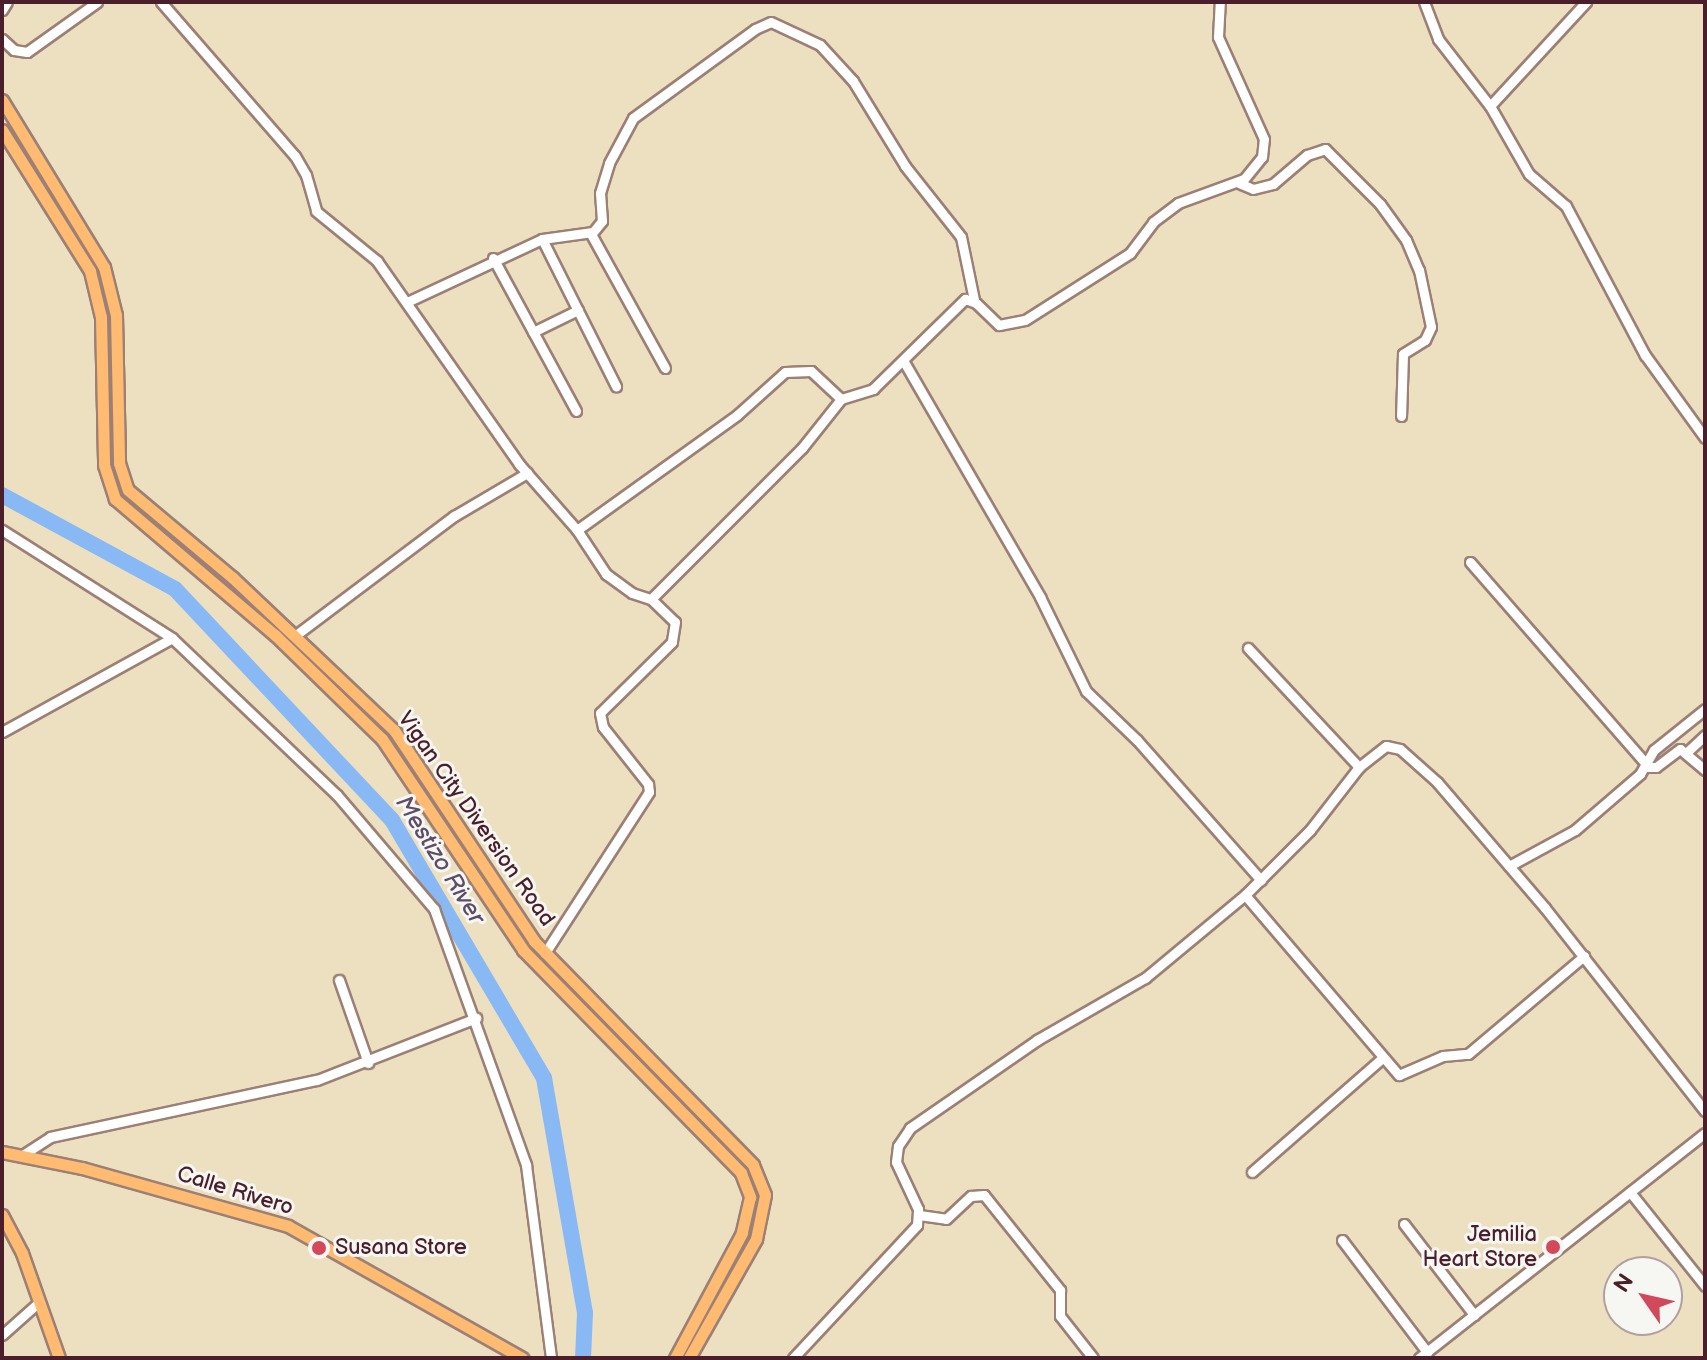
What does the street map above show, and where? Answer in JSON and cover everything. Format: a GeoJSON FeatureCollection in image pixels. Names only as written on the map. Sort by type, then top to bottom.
{"type":"FeatureCollection","features":[{"type":"Feature","properties":{"kind":"main road","name":"Vigan City Diversion Road"},"geometry":{"type":"LineString","coordinates":[[2,100],[104,267],[116,315],[119,463],[128,490],[296,635],[394,730],[545,953],[753,1165],[765,1195],[756,1239],[689,1358]]}},
{"type":"Feature","properties":{"kind":"main road","name":"Vigan City Diversion Road"},"geometry":{"type":"LineString","coordinates":[[2,130],[90,271],[101,317],[104,465],[115,499],[275,635],[382,739],[523,950],[741,1173],[750,1197],[742,1233],[675,1358]]}},
{"type":"Feature","properties":{"kind":"main road"},"geometry":{"type":"LineString","coordinates":[[275,635],[284,625]]}},
{"type":"Feature","properties":{"kind":"main road"},"geometry":{"type":"LineString","coordinates":[[649,1079],[660,1068]]}},
{"type":"Feature","properties":{"kind":"main road","name":"Calle Rivero"},"geometry":{"type":"LineString","coordinates":[[2,1152],[288,1226],[522,1358]]}},
{"type":"Feature","properties":{"kind":"main road"},"geometry":{"type":"LineString","coordinates":[[2,1215],[59,1358]]}},
{"type":"Feature","properties":{"kind":"street"},"geometry":{"type":"LineString","coordinates":[[2,10],[7,2]]}},
{"type":"Feature","properties":{"kind":"street"},"geometry":{"type":"LineString","coordinates":[[2,39],[19,52],[27,52],[97,2]]}},
{"type":"Feature","properties":{"kind":"street"},"geometry":{"type":"LineString","coordinates":[[161,2],[295,156],[306,175],[316,211],[369,253],[527,473],[577,530],[612,580],[651,599],[675,622],[672,642],[612,698],[600,718],[649,792],[545,953]]}},
{"type":"Feature","properties":{"kind":"street"},"geometry":{"type":"LineString","coordinates":[[407,302],[493,258],[542,239],[591,234],[602,221],[600,193],[609,163],[637,113],[755,29],[780,23],[820,45],[853,81],[905,166],[961,237],[974,300],[999,325],[1025,320],[1130,253],[1153,222],[1178,203],[1239,183],[1258,163],[1264,139],[1218,37],[1220,2]]}},
{"type":"Feature","properties":{"kind":"street"},"geometry":{"type":"LineString","coordinates":[[1424,2],[1444,49],[1490,106],[1529,174],[1566,206],[1645,355],[1705,438]]}},
{"type":"Feature","properties":{"kind":"street"},"geometry":{"type":"LineString","coordinates":[[1490,106],[1586,2]]}},
{"type":"Feature","properties":{"kind":"street"},"geometry":{"type":"LineString","coordinates":[[1239,183],[1251,189],[1273,184],[1311,152],[1325,149],[1380,204],[1406,240],[1419,270],[1431,327],[1425,340],[1403,354],[1401,416]]}},
{"type":"Feature","properties":{"kind":"street"},"geometry":{"type":"LineString","coordinates":[[591,234],[665,368]]}},
{"type":"Feature","properties":{"kind":"street"},"geometry":{"type":"LineString","coordinates":[[542,239],[616,386]]}},
{"type":"Feature","properties":{"kind":"street"},"geometry":{"type":"LineString","coordinates":[[493,258],[576,411]]}},
{"type":"Feature","properties":{"kind":"street"},"geometry":{"type":"LineString","coordinates":[[651,599],[802,448],[841,399],[873,389],[962,302],[974,300]]}},
{"type":"Feature","properties":{"kind":"street"},"geometry":{"type":"LineString","coordinates":[[533,332],[578,310]]}},
{"type":"Feature","properties":{"kind":"street"},"geometry":{"type":"LineString","coordinates":[[904,362],[1040,597],[1086,691],[1137,740],[1261,880]]}},
{"type":"Feature","properties":{"kind":"street"},"geometry":{"type":"LineString","coordinates":[[577,530],[737,415],[785,372],[811,371],[841,399]]}},
{"type":"Feature","properties":{"kind":"street"},"geometry":{"type":"LineString","coordinates":[[296,635],[454,516],[527,473]]}},
{"type":"Feature","properties":{"kind":"street"},"geometry":{"type":"LineString","coordinates":[[2,530],[121,601],[172,638],[337,795],[411,879],[443,924],[526,1165],[551,1358]]}},
{"type":"Feature","properties":{"kind":"street"},"geometry":{"type":"LineString","coordinates":[[1470,562],[1646,763],[1655,768],[1677,750],[1687,752],[1705,770]]}},
{"type":"Feature","properties":{"kind":"street"},"geometry":{"type":"LineString","coordinates":[[2,732],[172,638]]}},
{"type":"Feature","properties":{"kind":"street"},"geometry":{"type":"LineString","coordinates":[[1248,648],[1359,767]]}},
{"type":"Feature","properties":{"kind":"street"},"geometry":{"type":"LineString","coordinates":[[1509,866],[1575,830],[1646,763],[1654,750],[1705,709]]}},
{"type":"Feature","properties":{"kind":"street"},"geometry":{"type":"LineString","coordinates":[[1687,752],[1705,735]]}},
{"type":"Feature","properties":{"kind":"street"},"geometry":{"type":"LineString","coordinates":[[793,1358],[913,1230],[919,1215],[896,1162],[898,1146],[910,1128],[1037,1040],[1145,978],[1261,880],[1310,830],[1359,767],[1380,748],[1400,749],[1437,782],[1584,956],[1705,1111]]}},
{"type":"Feature","properties":{"kind":"street"},"geometry":{"type":"LineString","coordinates":[[1245,895],[1382,1058],[1403,1075],[1443,1056],[1464,1056],[1584,956]]}},
{"type":"Feature","properties":{"kind":"street"},"geometry":{"type":"LineString","coordinates":[[339,980],[368,1063]]}},
{"type":"Feature","properties":{"kind":"street"},"geometry":{"type":"LineString","coordinates":[[21,1156],[50,1137],[263,1093],[368,1063],[476,1018]]}},
{"type":"Feature","properties":{"kind":"street"},"geometry":{"type":"LineString","coordinates":[[1252,1172],[1382,1058]]}},
{"type":"Feature","properties":{"kind":"street"},"geometry":{"type":"LineString","coordinates":[[1342,1240],[1423,1355],[1705,1133]]}},
{"type":"Feature","properties":{"kind":"street"},"geometry":{"type":"LineString","coordinates":[[1630,1192],[1705,1286]]}},
{"type":"Feature","properties":{"kind":"street"},"geometry":{"type":"LineString","coordinates":[[919,1215],[946,1219],[971,1196],[984,1195],[1060,1290],[1060,1316],[1093,1358]]}},
{"type":"Feature","properties":{"kind":"street"},"geometry":{"type":"LineString","coordinates":[[1404,1224],[1474,1315]]}},
{"type":"Feature","properties":{"kind":"street"},"geometry":{"type":"LineString","coordinates":[[2,1335],[39,1302]]}},
{"type":"Feature","properties":{"kind":"waterway","name":"Mestizo River"},"geometry":{"type":"LineString","coordinates":[[2,495],[175,589],[392,820],[544,1078],[585,1313],[583,1358]]}},
{"type":"Feature","properties":{"kind":"place","name":"Jemilia Heart Store"},"geometry":{"type":"Point","coordinates":[1553,1247]}},
{"type":"Feature","properties":{"kind":"place","name":"Susana Store"},"geometry":{"type":"Point","coordinates":[319,1248]}}]}
